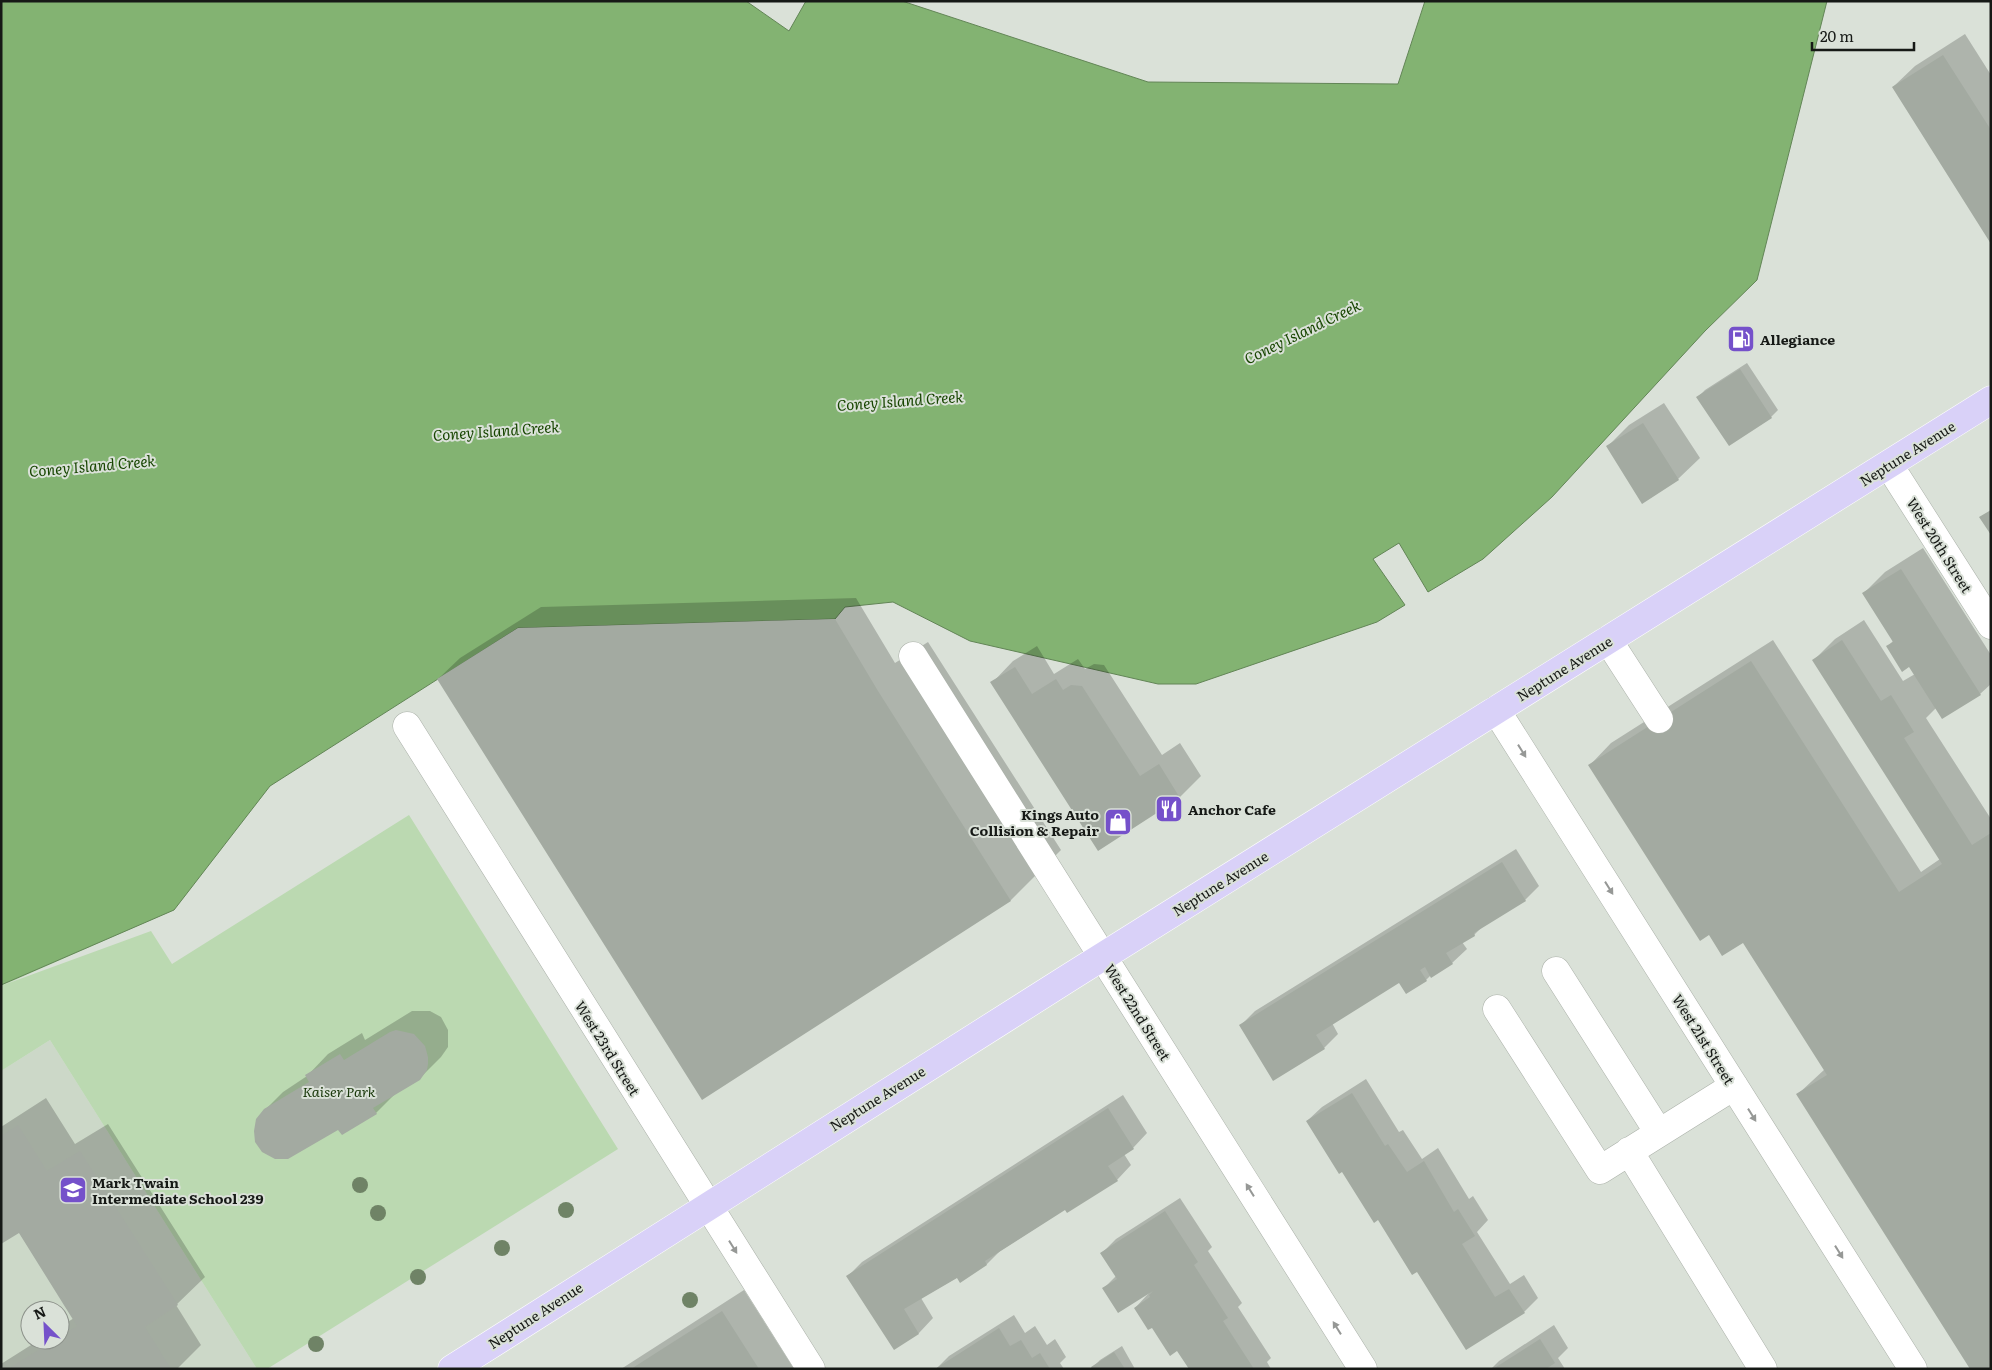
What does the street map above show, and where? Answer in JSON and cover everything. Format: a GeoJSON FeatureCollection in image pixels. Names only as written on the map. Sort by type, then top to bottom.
{"type":"FeatureCollection","features":[{"type":"Feature","properties":{"kind":"main road","name":"Neptune Avenue"},"geometry":{"type":"LineString","coordinates":[[452,1369],[707,1205],[1991,400]]}},
{"type":"Feature","properties":{"kind":"street","name":"West 20th Street"},"geometry":{"type":"LineString","coordinates":[[1889,464],[1991,625]]}},
{"type":"Feature","properties":{"kind":"street"},"geometry":{"type":"LineString","coordinates":[[1608,640],[1659,719]]}},
{"type":"Feature","properties":{"kind":"street","name":"West 22nd Street"},"geometry":{"type":"LineString","coordinates":[[913,656],[1363,1369]]}},
{"type":"Feature","properties":{"kind":"street","name":"West 21st Street"},"geometry":{"type":"LineString","coordinates":[[1496,710],[1912,1369]]}},
{"type":"Feature","properties":{"kind":"street","name":"West 23rd Street"},"geometry":{"type":"LineString","coordinates":[[407,726],[810,1369]]}},
{"type":"Feature","properties":{"kind":"street"},"geometry":{"type":"LineString","coordinates":[[1556,970],[1659,1133]]}},
{"type":"Feature","properties":{"kind":"street"},"geometry":{"type":"LineString","coordinates":[[1497,1009],[1600,1170],[1734,1086]]}},
{"type":"Feature","properties":{"kind":"street"},"geometry":{"type":"LineString","coordinates":[[1629,1152],[1762,1369]]}},
{"type":"Feature","properties":{"kind":"shaded area","name":"Mark Twain Intermediate School 239"},"geometry":{"type":"Polygon","coordinates":[[[50,1040],[257,1369],[1,1369],[1,1071],[50,1040]]]}},
{"type":"Feature","properties":{"kind":"green space","name":"Kaiser Park"},"geometry":{"type":"Polygon","coordinates":[[[322,752],[270,786],[174,910],[6,984],[151,931],[172,964],[409,815],[618,1149],[267,1369],[257,1369],[50,1040],[1,1071],[1,909],[322,752]]]}},
{"type":"Feature","properties":{"kind":"water","name":"Coney Island Creek"},"geometry":{"type":"Polygon","coordinates":[[[1,1],[746,1],[789,31],[806,1],[902,1],[1148,82],[1398,84],[1425,1],[1827,1],[1757,280],[1705,331],[1552,497],[1483,559],[1428,592],[1399,543],[1373,559],[1405,605],[1377,622],[1196,684],[1158,684],[970,641],[893,602],[845,607],[835,619],[518,628],[270,786],[174,910],[1,985],[1,1]]]}},
{"type":"Feature","properties":{"kind":"building"},"geometry":{"type":"Polygon","coordinates":[[[1943,55],[1991,130],[1991,244],[1892,87],[1943,55]]]}},
{"type":"Feature","properties":{"kind":"building"},"geometry":{"type":"Polygon","coordinates":[[[1740,369],[1772,418],[1729,446],[1696,397],[1740,369]]]}},
{"type":"Feature","properties":{"kind":"building"},"geometry":{"type":"Polygon","coordinates":[[[1643,423],[1679,480],[1642,504],[1606,446],[1643,423]]]}},
{"type":"Feature","properties":{"kind":"building"},"geometry":{"type":"Polygon","coordinates":[[[1991,510],[1991,535],[1979,517],[1991,510]]]}},
{"type":"Feature","properties":{"kind":"building"},"geometry":{"type":"Polygon","coordinates":[[[1901,569],[1981,695],[1942,719],[1909,667],[1902,672],[1886,646],[1893,642],[1862,593],[1901,569]]]}},
{"type":"Feature","properties":{"kind":"building"},"geometry":{"type":"Polygon","coordinates":[[[835,619],[878,691],[1011,901],[702,1100],[437,679],[518,628],[835,619]]]}},
{"type":"Feature","properties":{"kind":"building"},"geometry":{"type":"Polygon","coordinates":[[[1842,640],[1881,701],[1891,695],[1914,732],[1904,738],[1972,845],[1991,833],[1991,1369],[1970,1369],[1796,1094],[1827,1075],[1743,943],[1722,956],[1709,935],[1700,941],[1588,765],[1751,661],[1899,892],[1942,864],[1812,660],[1842,640]]]}},
{"type":"Feature","properties":{"kind":"building"},"geometry":{"type":"Polygon","coordinates":[[[1015,667],[1032,694],[1056,679],[1063,690],[1071,685],[1082,686],[1140,776],[1159,764],[1180,798],[1098,851],[990,682],[1015,667]]]}},
{"type":"Feature","properties":{"kind":"building"},"geometry":{"type":"Polygon","coordinates":[[[1502,862],[1526,901],[1474,933],[1475,936],[1446,953],[1453,964],[1431,978],[1425,967],[1420,970],[1427,981],[1406,994],[1399,983],[1316,1035],[1325,1049],[1273,1081],[1239,1025],[1502,862]]]}},
{"type":"Feature","properties":{"kind":"building"},"geometry":{"type":"Polygon","coordinates":[[[396,1030],[414,1034],[425,1046],[428,1064],[427,1070],[420,1080],[373,1108],[377,1114],[342,1135],[338,1130],[288,1159],[275,1159],[262,1152],[255,1142],[254,1131],[256,1119],[264,1109],[309,1082],[305,1075],[340,1054],[344,1060],[396,1030]]]}},
{"type":"Feature","properties":{"kind":"building"},"geometry":{"type":"Polygon","coordinates":[[[1352,1093],[1385,1146],[1388,1144],[1407,1172],[1424,1161],[1454,1212],[1458,1209],[1475,1236],[1462,1244],[1495,1297],[1509,1289],[1525,1313],[1466,1350],[1417,1272],[1412,1275],[1378,1220],[1374,1223],[1342,1172],[1339,1174],[1306,1121],[1352,1093]]]}},
{"type":"Feature","properties":{"kind":"building"},"geometry":{"type":"Polygon","coordinates":[[[1108,1108],[1134,1149],[1108,1166],[1118,1181],[1067,1213],[1065,1210],[985,1261],[987,1265],[960,1283],[957,1278],[904,1309],[919,1334],[894,1350],[846,1276],[1108,1108]]]}},
{"type":"Feature","properties":{"kind":"building","name":"Mark Twain Intermediate School 239"},"geometry":{"type":"Polygon","coordinates":[[[18,1125],[47,1171],[80,1151],[178,1305],[145,1327],[171,1369],[8,1369],[38,1350],[70,1350],[70,1330],[77,1326],[70,1315],[70,1300],[61,1300],[19,1233],[1,1244],[1,1136],[18,1125]]]}},
{"type":"Feature","properties":{"kind":"building"},"geometry":{"type":"Polygon","coordinates":[[[1165,1211],[1198,1262],[1194,1265],[1228,1318],[1223,1321],[1254,1369],[1189,1369],[1177,1351],[1170,1356],[1152,1328],[1148,1330],[1134,1308],[1150,1297],[1149,1295],[1153,1291],[1118,1313],[1102,1288],[1117,1279],[1100,1253],[1165,1211]]]}},
{"type":"Feature","properties":{"kind":"building"},"geometry":{"type":"Polygon","coordinates":[[[722,1311],[759,1369],[631,1369],[670,1344],[722,1311]]]}},
{"type":"Feature","properties":{"kind":"building"},"geometry":{"type":"Polygon","coordinates":[[[999,1328],[1010,1346],[1021,1340],[1032,1358],[1040,1353],[1050,1369],[935,1369],[999,1328]]]}},
{"type":"Feature","properties":{"kind":"building"},"geometry":{"type":"Polygon","coordinates":[[[1540,1339],[1555,1363],[1546,1369],[1493,1369],[1540,1339]]]}},
{"type":"Feature","properties":{"kind":"building"},"geometry":{"type":"Polygon","coordinates":[[[1114,1352],[1125,1369],[1092,1369],[1091,1367],[1114,1352]]]}},
{"type":"Feature","properties":{"kind":"place","name":"Allegiance"},"geometry":{"type":"Point","coordinates":[1741,339]}},
{"type":"Feature","properties":{"kind":"place","name":"Anchor Cafe"},"geometry":{"type":"Point","coordinates":[1169,809]}},
{"type":"Feature","properties":{"kind":"place","name":"Kings Auto Collision & Repair"},"geometry":{"type":"Point","coordinates":[1118,822]}},
{"type":"Feature","properties":{"kind":"place","name":"Mark Twain Intermediate School 239"},"geometry":{"type":"Point","coordinates":[73,1190]}}]}
